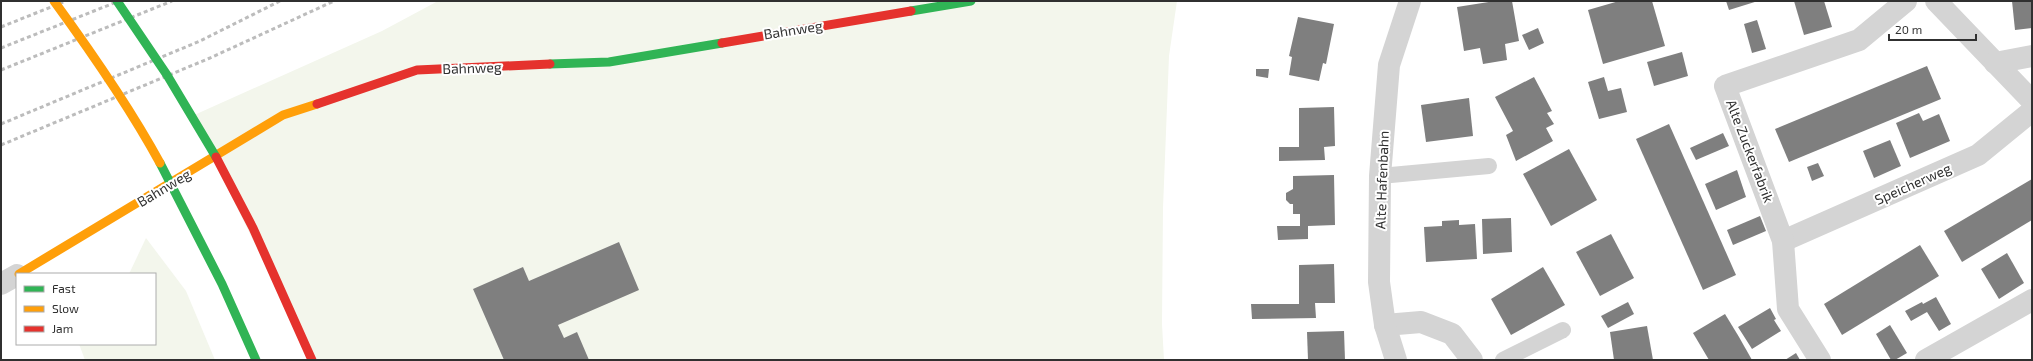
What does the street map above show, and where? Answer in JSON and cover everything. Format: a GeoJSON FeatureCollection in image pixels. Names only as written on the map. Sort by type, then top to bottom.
{"type":"FeatureCollection","features":[{"type":"Feature","properties":{"kind":"main road"},"geometry":{"type":"LineString","coordinates":[[54,1],[96,58],[136,119],[184,207],[222,284],[256,360]]}},
{"type":"Feature","properties":{"kind":"main road"},"geometry":{"type":"LineString","coordinates":[[117,1],[152,53],[214,152],[262,248],[312,360]]}},
{"type":"Feature","properties":{"kind":"main road","name":"Bahnweg"},"geometry":{"type":"LineString","coordinates":[[21,273],[283,115],[417,70],[609,62],[971,1]]}},
{"type":"Feature","properties":{"kind":"street","name":"Alte Hafenbahn"},"geometry":{"type":"LineString","coordinates":[[1396,360],[1385,325],[1379,282],[1380,176],[1389,65],[1410,1]]}},
{"type":"Feature","properties":{"kind":"street","name":"Alte Zuckerfabrik"},"geometry":{"type":"LineString","coordinates":[[1820,360],[1788,309],[1783,241],[1725,86],[1859,40],[1906,1]]}},
{"type":"Feature","properties":{"kind":"street"},"geometry":{"type":"LineString","coordinates":[[1936,1],[2032,101]]}},
{"type":"Feature","properties":{"kind":"street"},"geometry":{"type":"LineString","coordinates":[[1995,63],[2032,56]]}},
{"type":"Feature","properties":{"kind":"street","name":"Speicherweg"},"geometry":{"type":"LineString","coordinates":[[1783,241],[1978,155],[2032,110]]}},
{"type":"Feature","properties":{"kind":"street","name":"Bahnweg"},"geometry":{"type":"LineString","coordinates":[[1,284],[16,276]]}},
{"type":"Feature","properties":{"kind":"street"},"geometry":{"type":"LineString","coordinates":[[1926,360],[2032,300]]}},
{"type":"Feature","properties":{"kind":"street"},"geometry":{"type":"LineString","coordinates":[[1385,325],[1420,322],[1452,334],[1472,360]]}},
{"type":"Feature","properties":{"kind":"lane"},"geometry":{"type":"LineString","coordinates":[[1380,176],[1489,166]]}},
{"type":"Feature","properties":{"kind":"lane"},"geometry":{"type":"LineString","coordinates":[[1503,360],[1563,330]]}},
{"type":"Feature","properties":{"kind":"shaded area"},"geometry":{"type":"Polygon","coordinates":[[[438,1],[1177,1],[1169,56],[1163,208],[1162,324],[1164,360],[312,360],[192,116],[382,31],[438,1]]]}},
{"type":"Feature","properties":{"kind":"shaded area"},"geometry":{"type":"Polygon","coordinates":[[[146,238],[186,291],[215,360],[85,360],[79,345],[156,345],[156,273],[129,273],[146,238]]]}},
{"type":"Feature","properties":{"kind":"building"},"geometry":{"type":"Polygon","coordinates":[[[1495,1],[1512,1],[1519,41],[1505,44],[1507,60],[1483,64],[1480,48],[1464,51],[1457,7],[1495,1]]]}},
{"type":"Feature","properties":{"kind":"building"},"geometry":{"type":"Polygon","coordinates":[[[1619,1],[1652,1],[1665,46],[1603,64],[1588,10],[1619,1]]]}},
{"type":"Feature","properties":{"kind":"building"},"geometry":{"type":"Polygon","coordinates":[[[1726,1],[1758,1],[1729,10],[1726,1]]]}},
{"type":"Feature","properties":{"kind":"building"},"geometry":{"type":"Polygon","coordinates":[[[1794,1],[1824,1],[1832,27],[1804,35],[1794,1]]]}},
{"type":"Feature","properties":{"kind":"building"},"geometry":{"type":"Polygon","coordinates":[[[2012,1],[2032,1],[2032,28],[2015,30],[2012,1]]]}},
{"type":"Feature","properties":{"kind":"building"},"geometry":{"type":"Polygon","coordinates":[[[1298,17],[1334,24],[1326,64],[1323,63],[1319,81],[1289,75],[1292,57],[1289,56],[1298,17]]]}},
{"type":"Feature","properties":{"kind":"building"},"geometry":{"type":"Polygon","coordinates":[[[1757,20],[1766,49],[1752,53],[1744,24],[1757,20]]]}},
{"type":"Feature","properties":{"kind":"building"},"geometry":{"type":"Polygon","coordinates":[[[1538,28],[1544,43],[1529,50],[1522,35],[1538,28]]]}},
{"type":"Feature","properties":{"kind":"building"},"geometry":{"type":"Polygon","coordinates":[[[1682,52],[1688,76],[1654,86],[1647,62],[1682,52]]]}},
{"type":"Feature","properties":{"kind":"building"},"geometry":{"type":"Polygon","coordinates":[[[1927,66],[1941,99],[1789,162],[1775,129],[1927,66]]]}},
{"type":"Feature","properties":{"kind":"building"},"geometry":{"type":"Polygon","coordinates":[[[1256,69],[1269,69],[1268,78],[1256,76],[1256,69]]]}},
{"type":"Feature","properties":{"kind":"building"},"geometry":{"type":"Polygon","coordinates":[[[1534,77],[1552,111],[1547,113],[1554,124],[1546,128],[1553,141],[1516,161],[1506,135],[1513,131],[1495,97],[1534,77]]]}},
{"type":"Feature","properties":{"kind":"building"},"geometry":{"type":"Polygon","coordinates":[[[1604,77],[1608,91],[1621,88],[1627,112],[1599,119],[1588,82],[1604,77]]]}},
{"type":"Feature","properties":{"kind":"building"},"geometry":{"type":"Polygon","coordinates":[[[1469,98],[1473,136],[1426,142],[1421,105],[1469,98]]]}},
{"type":"Feature","properties":{"kind":"building"},"geometry":{"type":"Polygon","coordinates":[[[1334,107],[1335,146],[1324,147],[1325,160],[1279,161],[1279,147],[1299,147],[1299,108],[1334,107]]]}},
{"type":"Feature","properties":{"kind":"building"},"geometry":{"type":"Polygon","coordinates":[[[1919,113],[1923,121],[1939,114],[1950,141],[1910,158],[1896,123],[1919,113]]]}},
{"type":"Feature","properties":{"kind":"building"},"geometry":{"type":"Polygon","coordinates":[[[1669,124],[1736,275],[1703,290],[1636,139],[1669,124]]]}},
{"type":"Feature","properties":{"kind":"building"},"geometry":{"type":"Polygon","coordinates":[[[1723,133],[1729,146],[1696,160],[1690,148],[1723,133]]]}},
{"type":"Feature","properties":{"kind":"building"},"geometry":{"type":"Polygon","coordinates":[[[1890,140],[1901,166],[1874,178],[1863,151],[1890,140]]]}},
{"type":"Feature","properties":{"kind":"building"},"geometry":{"type":"Polygon","coordinates":[[[1569,149],[1597,200],[1551,226],[1523,174],[1569,149]]]}},
{"type":"Feature","properties":{"kind":"building"},"geometry":{"type":"Polygon","coordinates":[[[1818,163],[1824,176],[1812,181],[1807,167],[1818,163]]]}},
{"type":"Feature","properties":{"kind":"building"},"geometry":{"type":"Polygon","coordinates":[[[1737,170],[1746,197],[1716,210],[1705,184],[1737,170]]]}},
{"type":"Feature","properties":{"kind":"building"},"geometry":{"type":"Polygon","coordinates":[[[1334,175],[1335,225],[1308,226],[1308,239],[1278,240],[1277,226],[1300,226],[1300,214],[1293,214],[1293,204],[1290,204],[1286,200],[1286,193],[1293,189],[1293,176],[1334,175]]]}},
{"type":"Feature","properties":{"kind":"building"},"geometry":{"type":"Polygon","coordinates":[[[2032,179],[2032,220],[1962,262],[1944,231],[2032,179]]]}},
{"type":"Feature","properties":{"kind":"building"},"geometry":{"type":"Polygon","coordinates":[[[1760,216],[1766,231],[1733,245],[1727,230],[1760,216]]]}},
{"type":"Feature","properties":{"kind":"building"},"geometry":{"type":"Polygon","coordinates":[[[1511,218],[1512,252],[1483,254],[1482,219],[1511,218]]]}},
{"type":"Feature","properties":{"kind":"building"},"geometry":{"type":"Polygon","coordinates":[[[1459,220],[1459,225],[1475,224],[1477,259],[1426,262],[1424,227],[1442,226],[1442,221],[1459,220]]]}},
{"type":"Feature","properties":{"kind":"building"},"geometry":{"type":"Polygon","coordinates":[[[1611,234],[1634,278],[1600,296],[1576,252],[1611,234]]]}},
{"type":"Feature","properties":{"kind":"building"},"geometry":{"type":"Polygon","coordinates":[[[619,242],[639,290],[558,325],[564,338],[577,332],[589,360],[504,360],[473,289],[523,267],[529,281],[619,242]]]}},
{"type":"Feature","properties":{"kind":"building"},"geometry":{"type":"Polygon","coordinates":[[[1920,245],[1939,276],[1842,335],[1824,304],[1920,245]]]}},
{"type":"Feature","properties":{"kind":"building"},"geometry":{"type":"Polygon","coordinates":[[[2007,253],[2024,283],[1999,299],[1981,269],[2007,253]]]}},
{"type":"Feature","properties":{"kind":"building"},"geometry":{"type":"Polygon","coordinates":[[[1334,264],[1335,303],[1315,303],[1316,318],[1252,319],[1251,304],[1299,304],[1299,265],[1334,264]]]}},
{"type":"Feature","properties":{"kind":"building"},"geometry":{"type":"Polygon","coordinates":[[[1543,267],[1565,305],[1511,335],[1491,299],[1543,267]]]}},
{"type":"Feature","properties":{"kind":"building"},"geometry":{"type":"Polygon","coordinates":[[[1936,297],[1951,324],[1939,331],[1927,312],[1911,321],[1905,311],[1922,302],[1923,304],[1936,297]]]}},
{"type":"Feature","properties":{"kind":"building"},"geometry":{"type":"Polygon","coordinates":[[[1628,302],[1634,314],[1608,328],[1601,316],[1628,302]]]}},
{"type":"Feature","properties":{"kind":"building"},"geometry":{"type":"Polygon","coordinates":[[[1770,308],[1776,319],[1774,320],[1781,331],[1752,349],[1738,327],[1770,308]]]}},
{"type":"Feature","properties":{"kind":"building"},"geometry":{"type":"Polygon","coordinates":[[[1725,314],[1752,360],[1709,360],[1693,333],[1725,314]]]}},
{"type":"Feature","properties":{"kind":"building"},"geometry":{"type":"Polygon","coordinates":[[[1890,325],[1907,353],[1895,360],[1891,360],[1876,334],[1890,325]]]}},
{"type":"Feature","properties":{"kind":"building"},"geometry":{"type":"Polygon","coordinates":[[[1647,326],[1653,360],[1614,360],[1610,332],[1647,326]]]}},
{"type":"Feature","properties":{"kind":"building"},"geometry":{"type":"Polygon","coordinates":[[[1344,331],[1345,360],[1308,360],[1307,332],[1344,331]]]}},
{"type":"Feature","properties":{"kind":"building"},"geometry":{"type":"Polygon","coordinates":[[[1796,353],[1800,360],[1785,360],[1796,353]]]}},
{"type":"Feature","properties":{"kind":"railway"},"geometry":{"type":"LineString","coordinates":[[1,27],[66,1]]}},
{"type":"Feature","properties":{"kind":"railway"},"geometry":{"type":"LineString","coordinates":[[1,48],[119,1]]}},
{"type":"Feature","properties":{"kind":"railway"},"geometry":{"type":"LineString","coordinates":[[1,70],[172,1]]}},
{"type":"Feature","properties":{"kind":"railway"},"geometry":{"type":"LineString","coordinates":[[1,124],[200,41],[280,1]]}},
{"type":"Feature","properties":{"kind":"railway"},"geometry":{"type":"LineString","coordinates":[[1,145],[210,58],[334,1]]}},
{"type":"Feature","properties":{"kind":"traffic: fast"},"geometry":{"type":"LineString","coordinates":[[117,1],[167,75],[216,157]]}},
{"type":"Feature","properties":{"kind":"traffic: fast"},"geometry":{"type":"LineString","coordinates":[[911,11],[971,1]]}},
{"type":"Feature","properties":{"kind":"traffic: fast"},"geometry":{"type":"LineString","coordinates":[[550,64],[609,62],[722,43]]}},
{"type":"Feature","properties":{"kind":"traffic: fast"},"geometry":{"type":"LineString","coordinates":[[160,163],[222,284],[256,360]]}},
{"type":"Feature","properties":{"kind":"traffic: slow"},"geometry":{"type":"LineString","coordinates":[[54,1],[110,80],[160,163]]}},
{"type":"Feature","properties":{"kind":"traffic: slow"},"geometry":{"type":"LineString","coordinates":[[21,273],[283,115],[317,104]]}},
{"type":"Feature","properties":{"kind":"traffic: jam"},"geometry":{"type":"LineString","coordinates":[[722,43],[911,11]]}},
{"type":"Feature","properties":{"kind":"traffic: jam"},"geometry":{"type":"LineString","coordinates":[[317,104],[417,70],[550,64]]}},
{"type":"Feature","properties":{"kind":"traffic: jam"},"geometry":{"type":"LineString","coordinates":[[216,157],[253,228],[312,360]]}}]}
